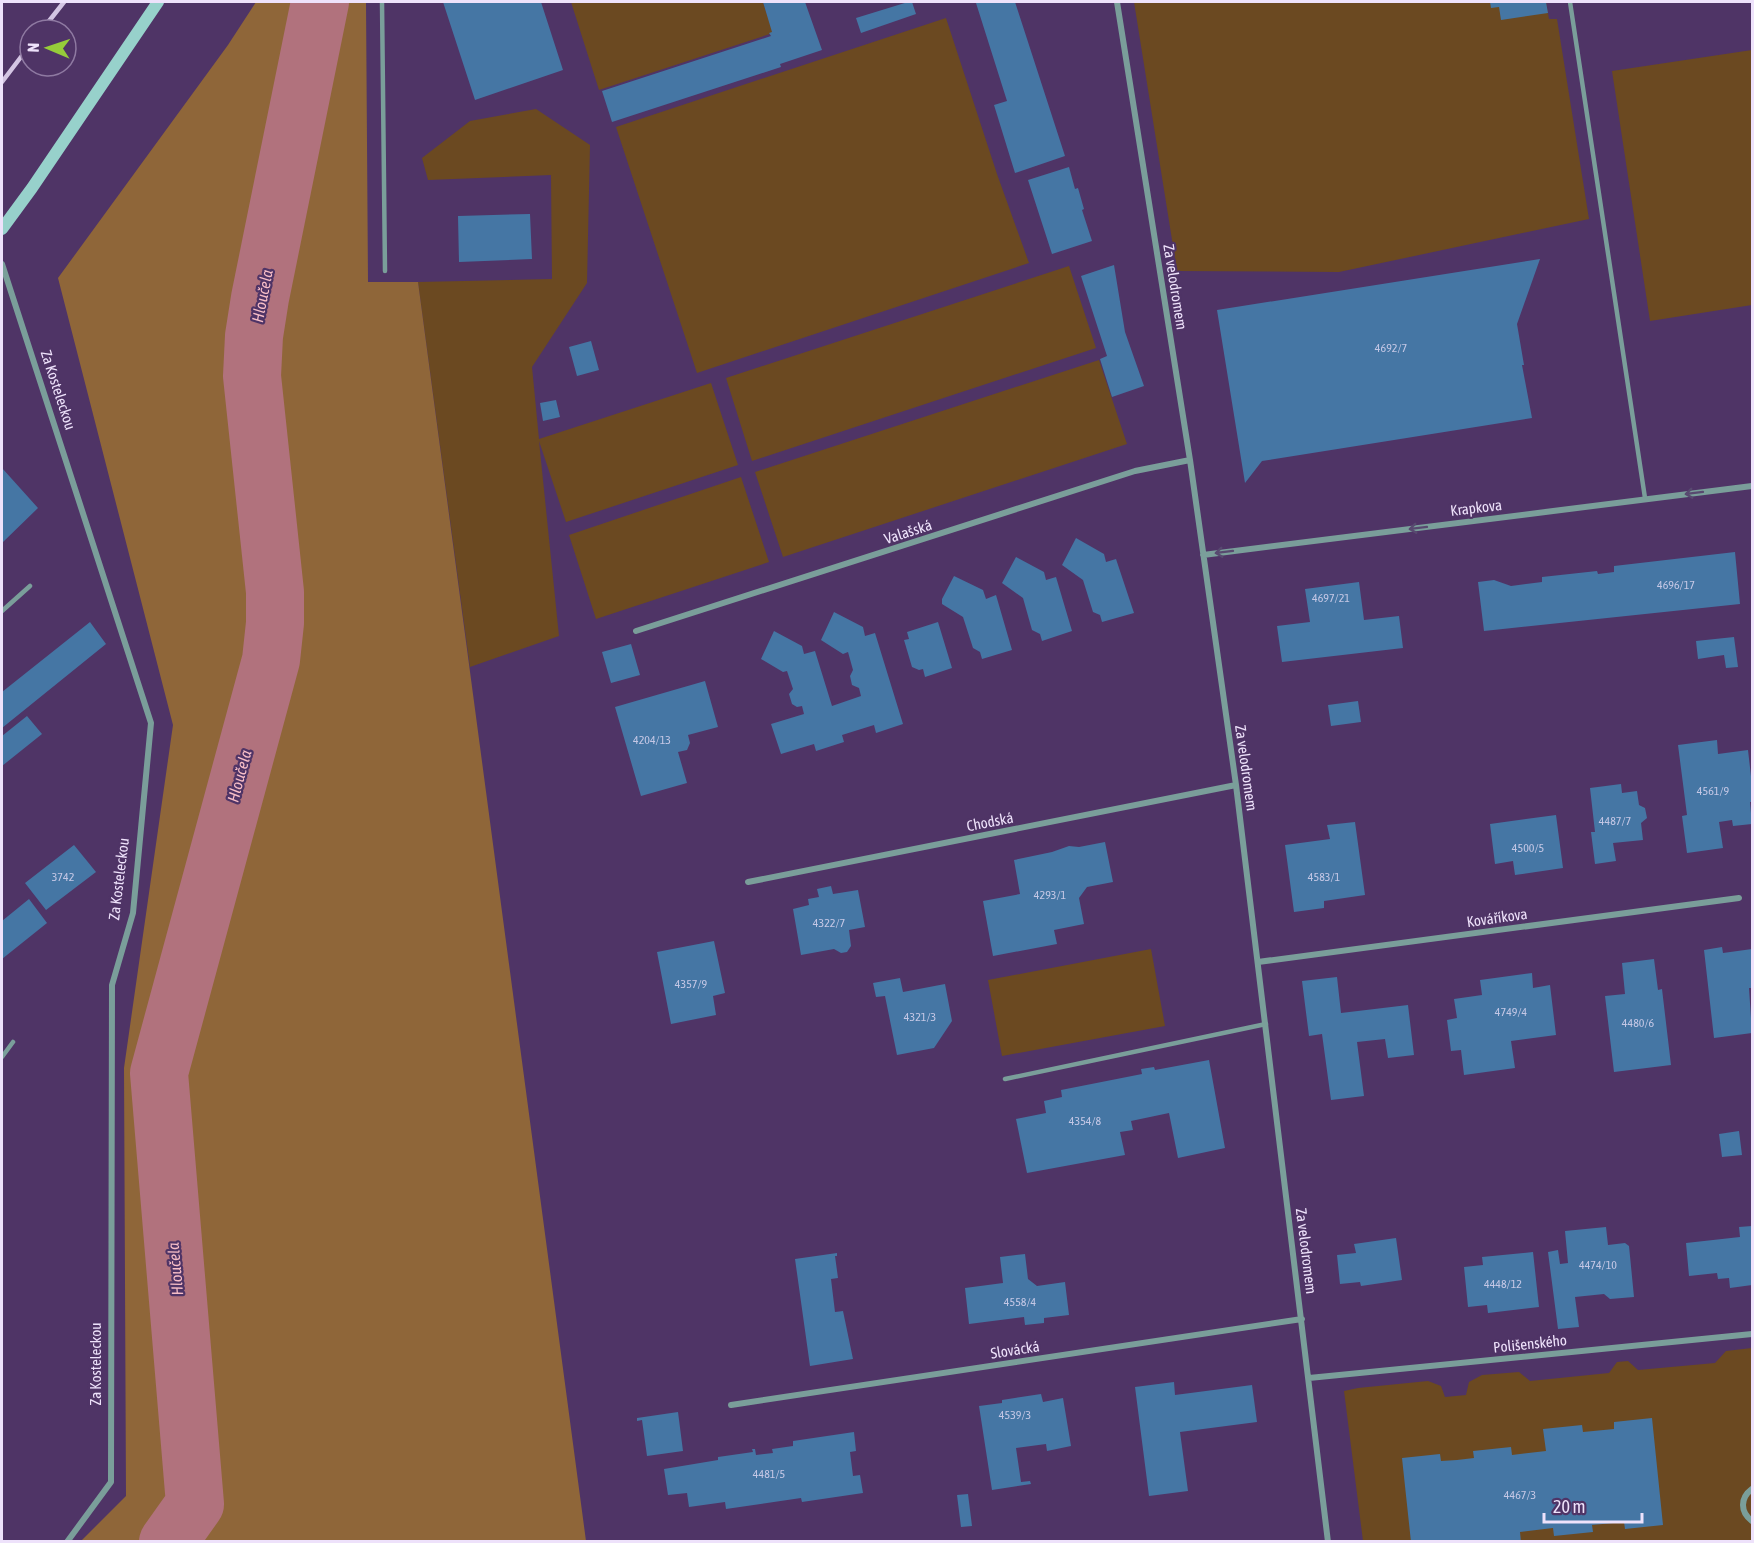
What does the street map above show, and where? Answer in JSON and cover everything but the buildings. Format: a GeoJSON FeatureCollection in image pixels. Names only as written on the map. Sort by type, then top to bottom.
{"type":"FeatureCollection","features":[{"type":"Feature","properties":{"kind":"street"},"geometry":{"type":"LineString","coordinates":[[2,229],[158,2]]}},
{"type":"Feature","properties":{"kind":"street","name":"Za velodromem"},"geometry":{"type":"LineString","coordinates":[[1117,2],[1190,460],[1236,785],[1328,1542]]}},
{"type":"Feature","properties":{"kind":"street","name":"Za Kosteleckou"},"geometry":{"type":"LineString","coordinates":[[2,264],[151,723],[133,913],[112,986],[111,1482],[67,1542]]}},
{"type":"Feature","properties":{"kind":"street","name":"Valašská"},"geometry":{"type":"LineString","coordinates":[[636,631],[1135,471],[1190,460]]}},
{"type":"Feature","properties":{"kind":"street","name":"Krapkova"},"geometry":{"type":"LineString","coordinates":[[1203,555],[1752,486]]}},
{"type":"Feature","properties":{"kind":"street","name":"Chodská"},"geometry":{"type":"LineString","coordinates":[[748,882],[1236,785]]}},
{"type":"Feature","properties":{"kind":"street","name":"Kováříkova"},"geometry":{"type":"LineString","coordinates":[[1258,962],[1739,898]]}},
{"type":"Feature","properties":{"kind":"street","name":"Slovácká"},"geometry":{"type":"LineString","coordinates":[[731,1405],[1302,1318]]}},
{"type":"Feature","properties":{"kind":"street","name":"Polišenského"},"geometry":{"type":"LineString","coordinates":[[1309,1378],[1752,1334]]}},
{"type":"Feature","properties":{"kind":"street"},"geometry":{"type":"LineString","coordinates":[[1752,1489],[1747,1493],[1743,1503],[1745,1514],[1752,1521]]}},
{"type":"Feature","properties":{"kind":"lane"},"geometry":{"type":"LineString","coordinates":[[382,2],[386,271]]}},
{"type":"Feature","properties":{"kind":"lane"},"geometry":{"type":"LineString","coordinates":[[1570,2],[1645,498]]}},
{"type":"Feature","properties":{"kind":"lane"},"geometry":{"type":"LineString","coordinates":[[2,611],[30,586]]}},
{"type":"Feature","properties":{"kind":"lane"},"geometry":{"type":"LineString","coordinates":[[1005,1079],[1266,1024]]}},
{"type":"Feature","properties":{"kind":"lane"},"geometry":{"type":"LineString","coordinates":[[2,1057],[13,1042]]}},
{"type":"Feature","properties":{"kind":"shaded area"},"geometry":{"type":"Polygon","coordinates":[[[256,2],[366,2],[368,282],[418,282],[586,1541],[81,1541],[126,1496],[124,1068],[173,725],[58,278],[228,45],[256,2]]]}},
{"type":"Feature","properties":{"kind":"shaded area"},"geometry":{"type":"Polygon","coordinates":[[[571,2],[763,2],[773,33],[599,90],[571,2]]]}},
{"type":"Feature","properties":{"kind":"shaded area"},"geometry":{"type":"Polygon","coordinates":[[[1134,2],[1546,2],[1549,19],[1557,19],[1589,219],[1339,272],[1177,271],[1134,2]]]}},
{"type":"Feature","properties":{"kind":"shaded area"},"geometry":{"type":"Polygon","coordinates":[[[946,18],[1029,263],[697,373],[616,127],[946,18]]]}},
{"type":"Feature","properties":{"kind":"shaded area"},"geometry":{"type":"Polygon","coordinates":[[[1752,50],[1752,305],[1650,321],[1612,71],[1752,50]]]}},
{"type":"Feature","properties":{"kind":"shaded area"},"geometry":{"type":"Polygon","coordinates":[[[536,109],[590,145],[587,283],[532,367],[539,439],[711,383],[738,465],[566,522],[539,441],[559,636],[470,667],[418,282],[552,279],[551,175],[428,180],[422,158],[470,121],[536,109]]]}},
{"type":"Feature","properties":{"kind":"shaded area"},"geometry":{"type":"Polygon","coordinates":[[[1069,266],[1096,348],[752,461],[726,378],[1069,266]]]}},
{"type":"Feature","properties":{"kind":"shaded area"},"geometry":{"type":"Polygon","coordinates":[[[1099,360],[1127,444],[783,557],[755,472],[1099,360]]]}},
{"type":"Feature","properties":{"kind":"shaded area"},"geometry":{"type":"Polygon","coordinates":[[[741,477],[769,562],[596,619],[569,535],[741,477]]]}},
{"type":"Feature","properties":{"kind":"shaded area"},"geometry":{"type":"Polygon","coordinates":[[[1151,949],[1165,1026],[1002,1056],[988,980],[1151,949]]]}},
{"type":"Feature","properties":{"kind":"shaded area"},"geometry":{"type":"Polygon","coordinates":[[[1752,1348],[1752,1541],[1363,1541],[1344,1391],[1428,1381],[1441,1386],[1445,1397],[1466,1395],[1469,1382],[1482,1375],[1519,1372],[1530,1381],[1609,1373],[1617,1362],[1628,1361],[1638,1370],[1715,1363],[1726,1351],[1752,1348]]]}},
{"type":"Feature","properties":{"kind":"waterway","name":"Hloučela"},"geometry":{"type":"LineString","coordinates":[[168,1542],[195,1504],[159,1073],[271,660],[275,623],[275,592],[252,376],[254,336],[320,2]]}},
{"type":"Feature","properties":{"kind":"railway"},"geometry":{"type":"LineString","coordinates":[[51,18],[64,2]]}},
{"type":"Feature","properties":{"kind":"railway"},"geometry":{"type":"LineString","coordinates":[[2,82],[18,61]]}}]}
